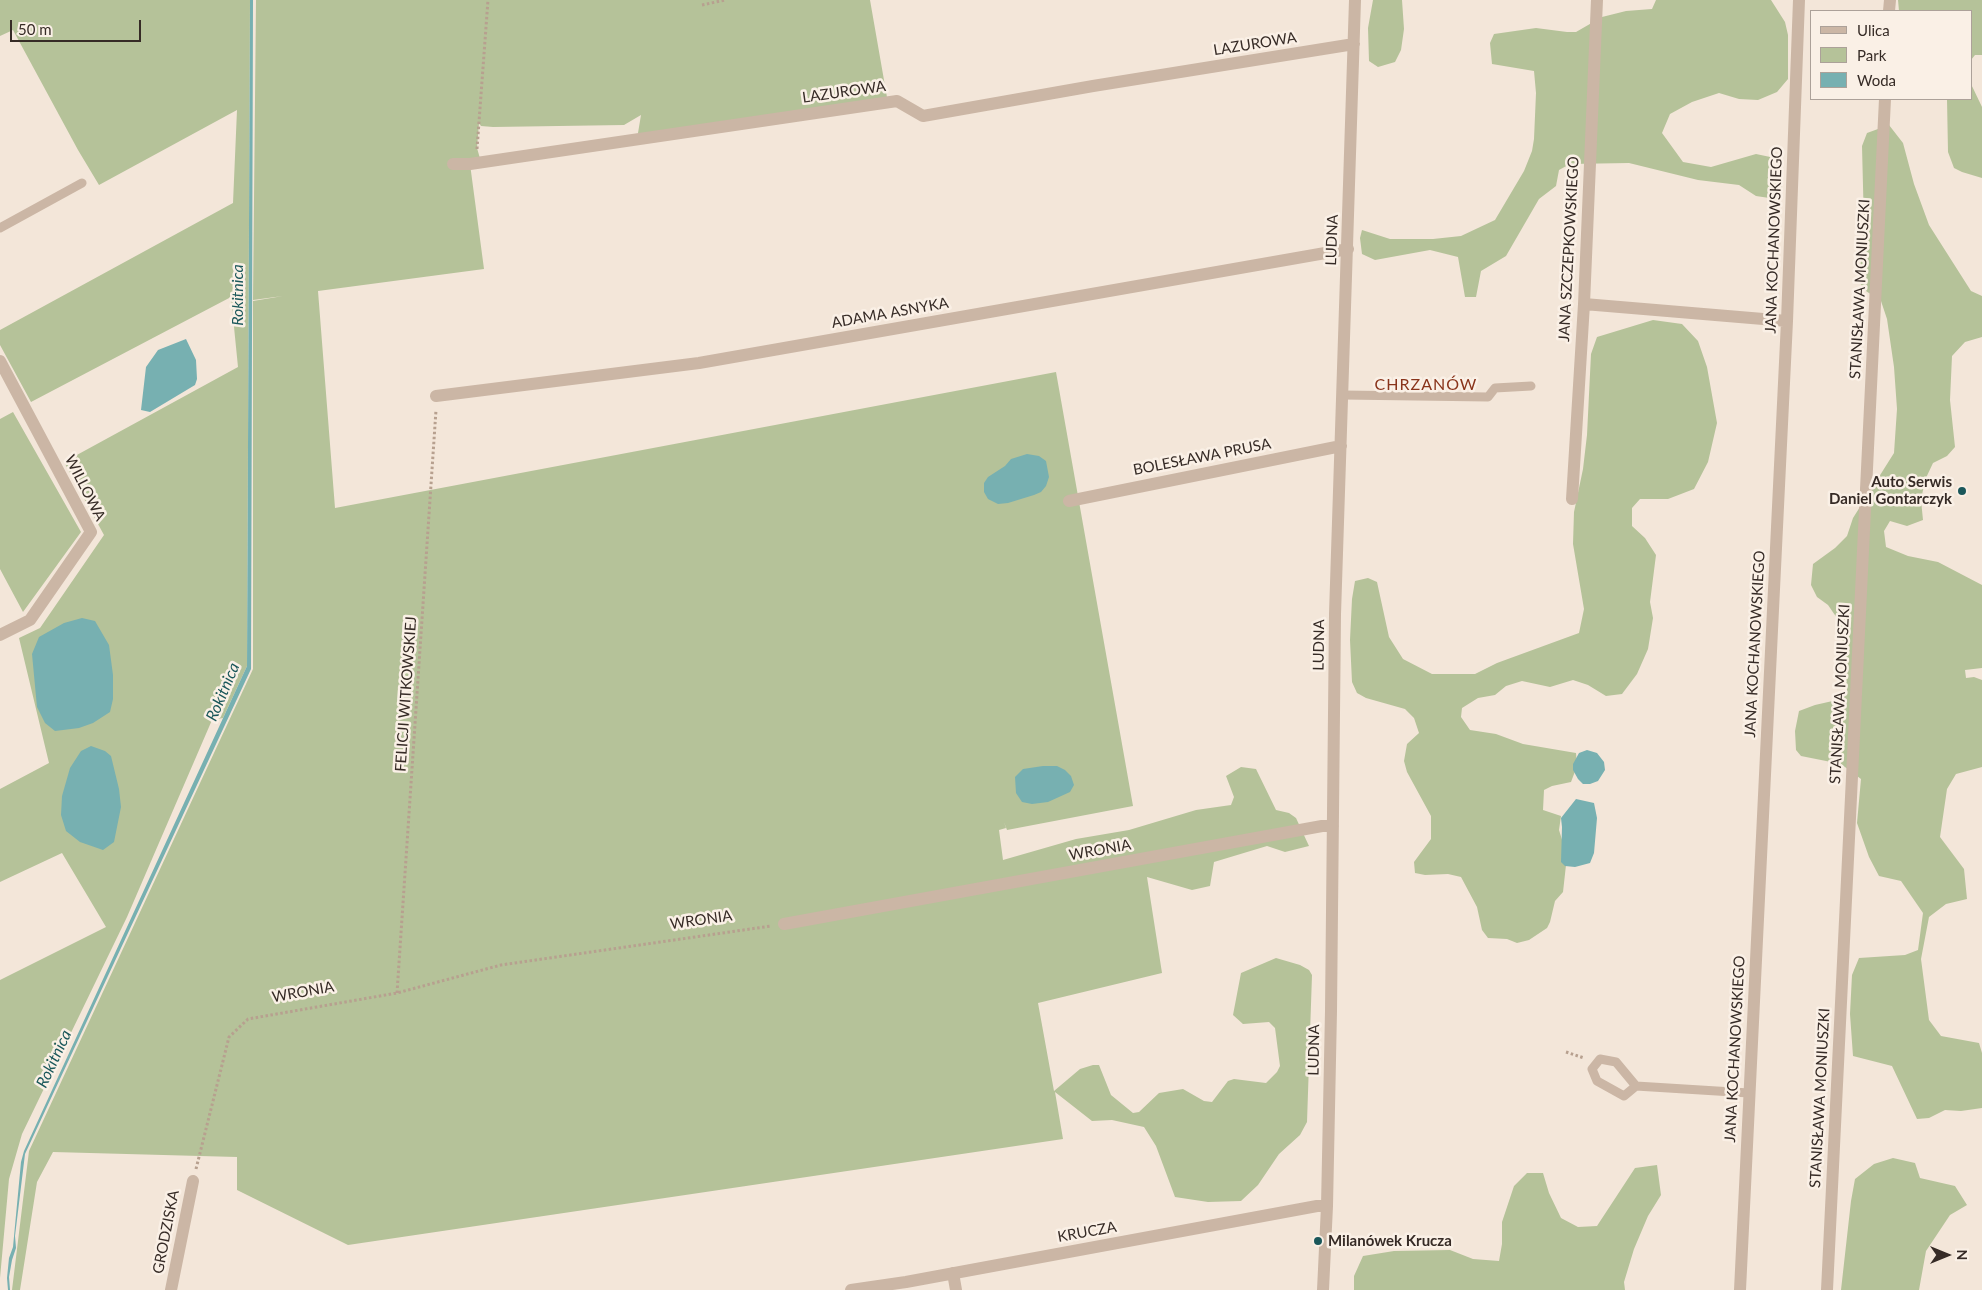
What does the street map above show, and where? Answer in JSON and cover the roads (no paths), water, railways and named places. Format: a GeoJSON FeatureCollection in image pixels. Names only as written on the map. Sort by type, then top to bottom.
{"type":"FeatureCollection","features":[{"type":"Feature","properties":{"kind":"street","name":"LUDNA"},"geometry":{"type":"LineString","coordinates":[[1324,1290],[1328,1206],[1335,614],[1355,0]]}},
{"type":"Feature","properties":{"kind":"street","name":"JANA SZCZEPKOWSKIEGO"},"geometry":{"type":"LineString","coordinates":[[1572,498],[1584,304],[1596,0]]}},
{"type":"Feature","properties":{"kind":"street","name":"JANA KOCHANOWSKIEGO"},"geometry":{"type":"LineString","coordinates":[[1740,1290],[1787,321],[1799,0]]}},
{"type":"Feature","properties":{"kind":"street","name":"LAZUROWA"},"geometry":{"type":"LineString","coordinates":[[452,164],[481,162],[897,101],[923,116],[1102,84],[1354,44]]}},
{"type":"Feature","properties":{"kind":"street","name":"STANISŁAWA MONIUSZKI"},"geometry":{"type":"LineString","coordinates":[[1827,1290],[1885,100]]}},
{"type":"Feature","properties":{"kind":"street","name":"ADAMA ASNYKA"},"geometry":{"type":"LineString","coordinates":[[436,396],[699,363],[1348,249]]}},
{"type":"Feature","properties":{"kind":"street"},"geometry":{"type":"LineString","coordinates":[[1584,304],[1787,321]]}},
{"type":"Feature","properties":{"kind":"street","name":"WILLOWA"},"geometry":{"type":"LineString","coordinates":[[0,361],[91,532],[30,620],[0,635]]}},
{"type":"Feature","properties":{"kind":"street","name":"BOLESŁAWA PRUSA"},"geometry":{"type":"LineString","coordinates":[[1069,501],[1341,446]]}},
{"type":"Feature","properties":{"kind":"street","name":"WRONIA"},"geometry":{"type":"LineString","coordinates":[[784,924],[1322,826],[1333,826]]}},
{"type":"Feature","properties":{"kind":"street","name":"GRODZISKA"},"geometry":{"type":"LineString","coordinates":[[171,1290],[193,1181]]}},
{"type":"Feature","properties":{"kind":"street","name":"KRUCZA"},"geometry":{"type":"LineString","coordinates":[[851,1290],[1317,1206],[1328,1206]]}},
{"type":"Feature","properties":{"kind":"street"},"geometry":{"type":"LineString","coordinates":[[953,1273],[956,1290]]}},
{"type":"Feature","properties":{"kind":"lane"},"geometry":{"type":"LineString","coordinates":[[0,228],[82,183]]}},
{"type":"Feature","properties":{"kind":"lane"},"geometry":{"type":"LineString","coordinates":[[1343,395],[1488,397],[1495,388],[1531,386]]}},
{"type":"Feature","properties":{"kind":"lane"},"geometry":{"type":"LineString","coordinates":[[1636,1086],[1616,1062],[1600,1059],[1592,1069],[1597,1081],[1624,1096],[1636,1086],[1750,1093]]}},
{"type":"Feature","properties":{"kind":"water"},"geometry":{"type":"Polygon","coordinates":[[[250,0],[253,0],[251,669],[25,1154],[15,1236],[16,1248],[9,1277],[10,1290],[8,1290],[9,1258],[13,1247],[21,1162],[24,1151],[247,666],[250,0]]]}},
{"type":"Feature","properties":{"kind":"water"},"geometry":{"type":"Polygon","coordinates":[[[186,339],[196,360],[197,379],[195,385],[150,412],[141,410],[146,367],[158,350],[186,339]]]}},
{"type":"Feature","properties":{"kind":"water"},"geometry":{"type":"Polygon","coordinates":[[[1027,454],[1039,456],[1046,461],[1049,477],[1046,486],[1041,492],[1008,503],[998,504],[988,499],[984,492],[984,483],[988,477],[1005,466],[1011,459],[1027,454]]]}},
{"type":"Feature","properties":{"kind":"water"},"geometry":{"type":"Polygon","coordinates":[[[82,618],[95,621],[109,645],[113,675],[113,699],[110,712],[93,723],[79,728],[55,731],[45,723],[37,707],[32,654],[39,637],[64,623],[82,618]]]}},
{"type":"Feature","properties":{"kind":"water"},"geometry":{"type":"Polygon","coordinates":[[[91,746],[105,751],[111,756],[119,789],[121,807],[114,842],[103,850],[80,842],[66,831],[61,815],[62,796],[70,768],[81,751],[91,746]]]}},
{"type":"Feature","properties":{"kind":"water"},"geometry":{"type":"Polygon","coordinates":[[[1587,750],[1597,753],[1604,762],[1605,770],[1598,781],[1583,784],[1573,770],[1573,764],[1579,753],[1587,750]]]}},
{"type":"Feature","properties":{"kind":"water"},"geometry":{"type":"Polygon","coordinates":[[[1057,766],[1065,770],[1071,776],[1074,785],[1070,792],[1048,802],[1032,804],[1022,802],[1016,793],[1015,777],[1023,769],[1057,766]]]}},
{"type":"Feature","properties":{"kind":"water"},"geometry":{"type":"Polygon","coordinates":[[[1576,799],[1594,803],[1597,818],[1594,853],[1590,863],[1575,867],[1565,866],[1561,862],[1561,818],[1576,799]]]}},
{"type":"Feature","properties":{"kind":"place","name":"Auto Serwis Daniel Gontarczyk"},"geometry":{"type":"Point","coordinates":[1962,491]}},
{"type":"Feature","properties":{"kind":"place","name":"Milanówek Krucza"},"geometry":{"type":"Point","coordinates":[1318,1241]}},
{"type":"Feature","properties":{"kind":"district","name":"CHRZANÓW"},"geometry":{"type":"Point","coordinates":[1426,385]}},
{"type":"Feature","properties":{"kind":"water label","name":"Rokitnica"},"geometry":{"type":"Point","coordinates":[238,295]}},
{"type":"Feature","properties":{"kind":"water label","name":"Rokitnica"},"geometry":{"type":"Point","coordinates":[223,692]}},
{"type":"Feature","properties":{"kind":"water label","name":"Rokitnica"},"geometry":{"type":"Point","coordinates":[54,1059]}}]}
